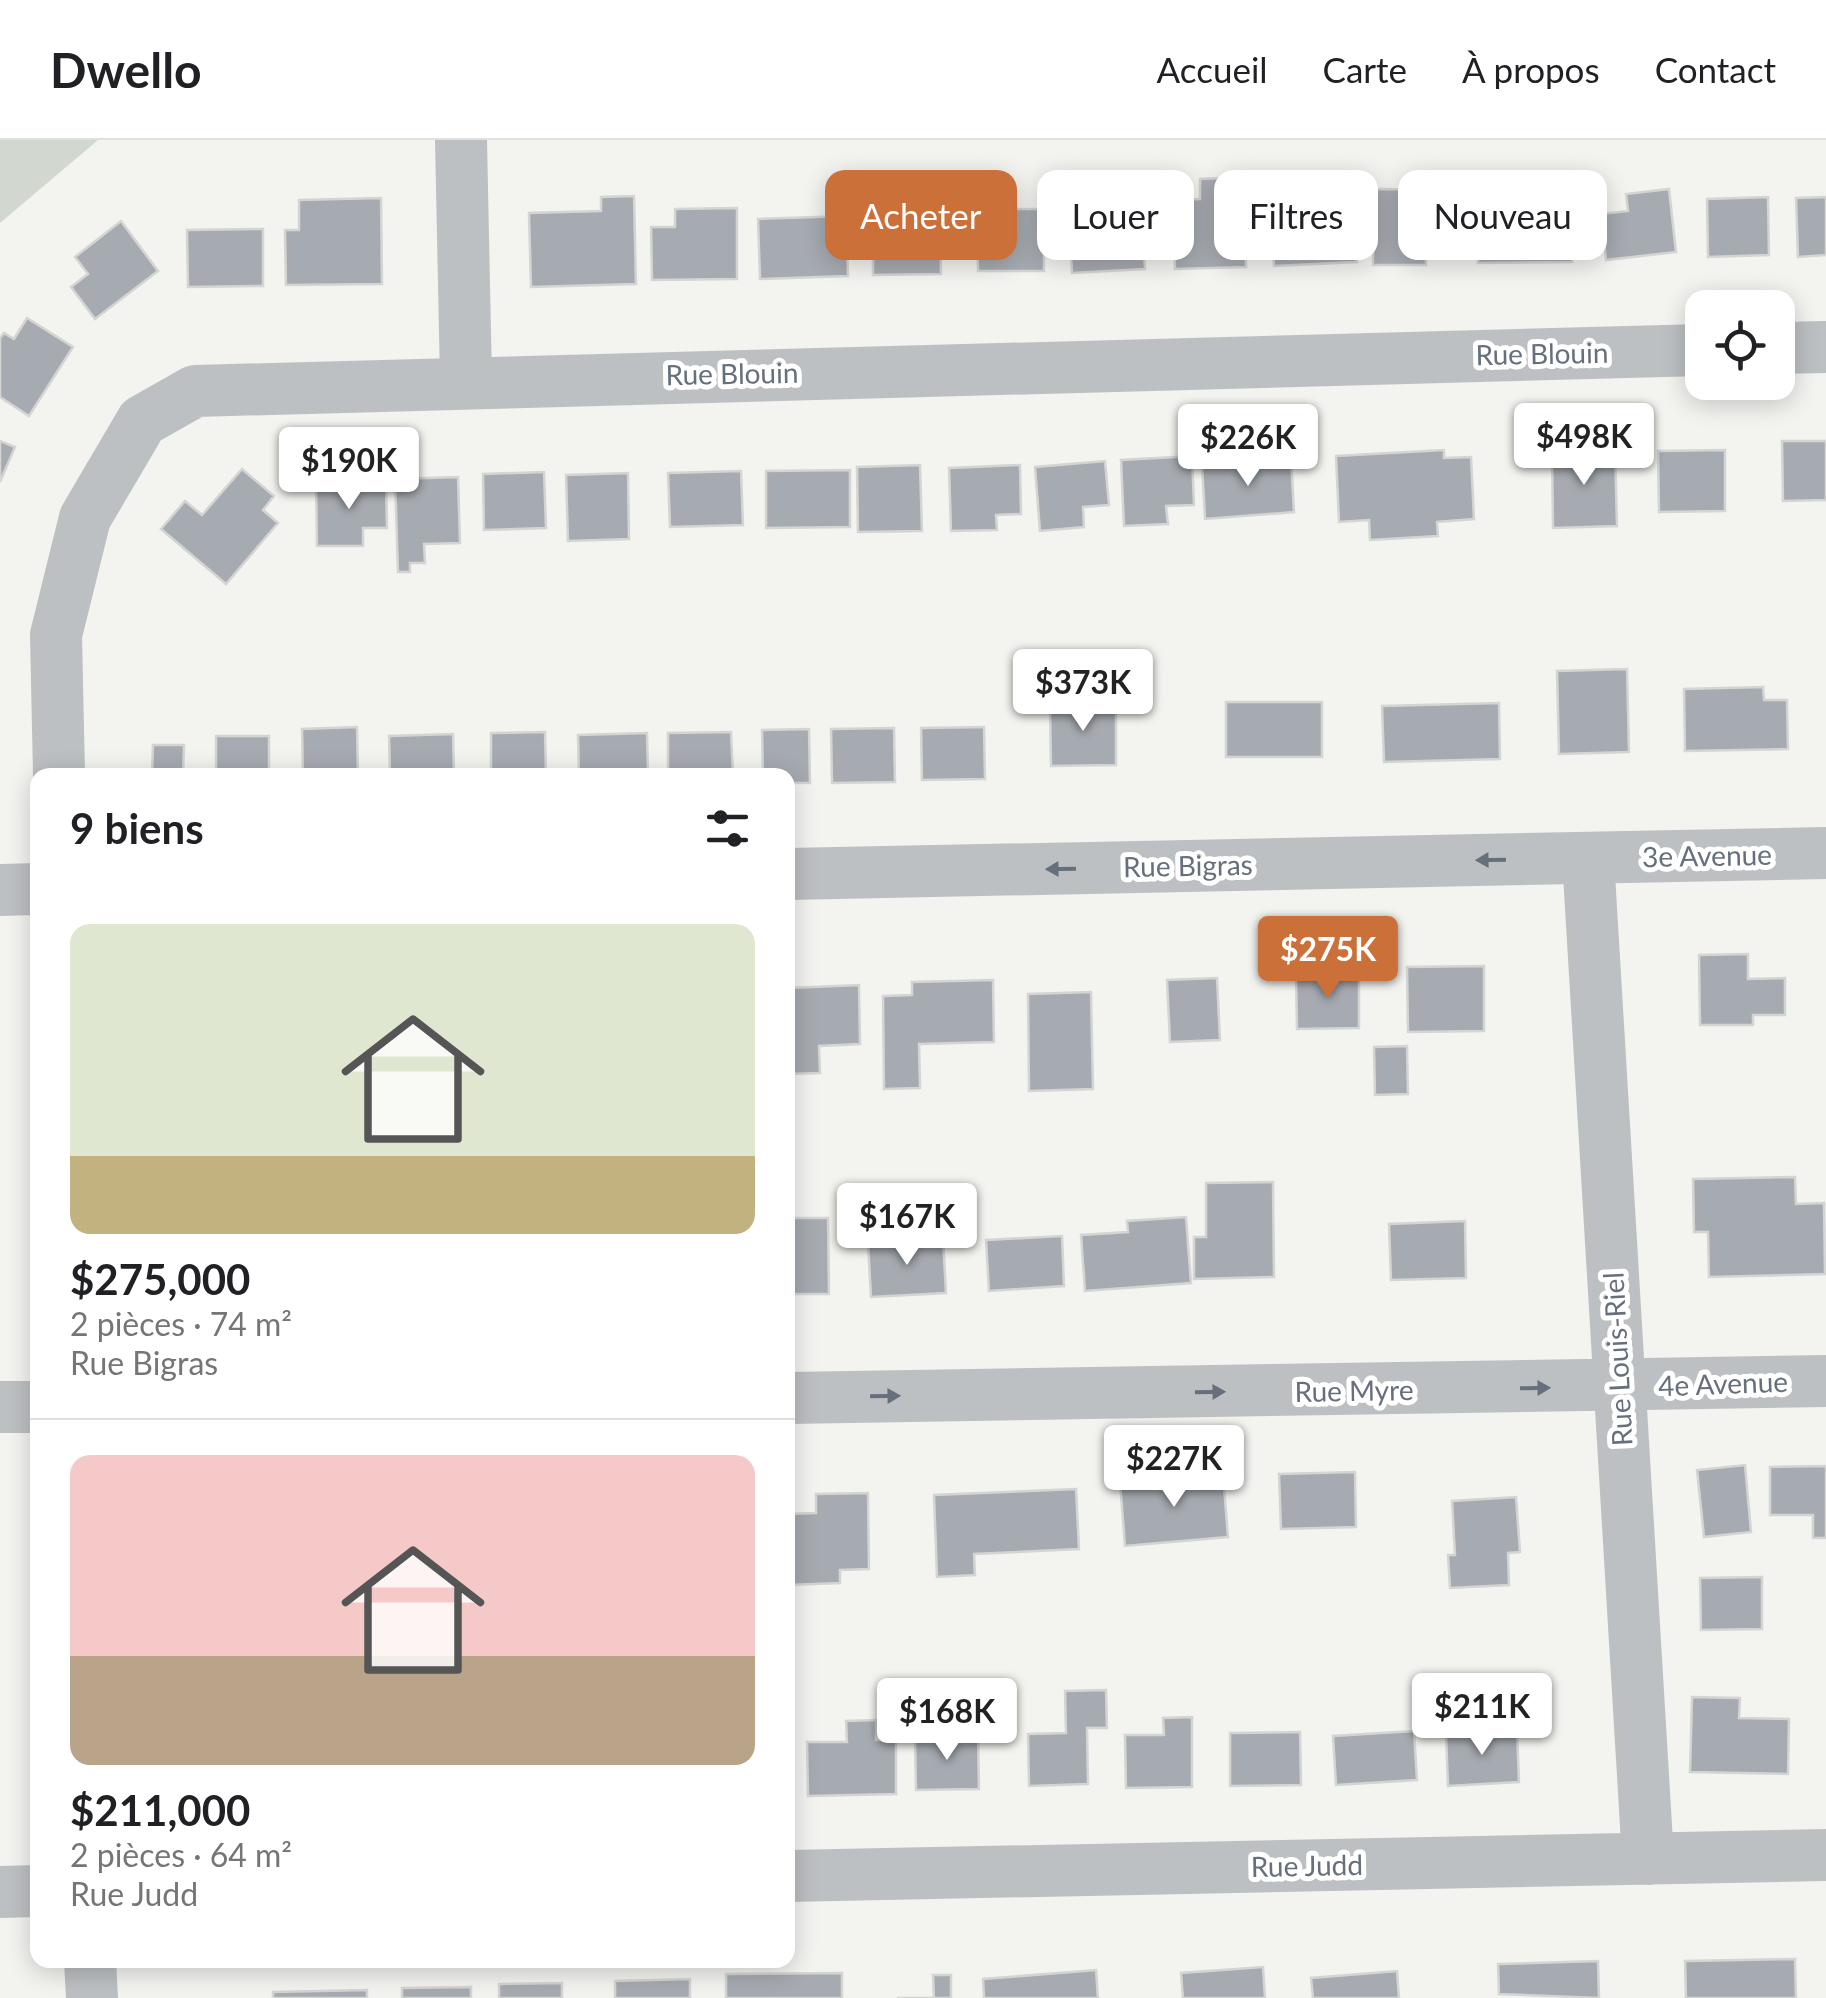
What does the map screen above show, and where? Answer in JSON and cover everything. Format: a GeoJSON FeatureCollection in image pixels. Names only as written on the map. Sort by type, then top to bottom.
{"type":"FeatureCollection","features":[{"type":"Feature","properties":{"kind":"street"},"geometry":{"type":"LineString","coordinates":[[462,140],[466,380]]}},
{"type":"Feature","properties":{"kind":"street"},"geometry":{"type":"LineString","coordinates":[[1795,348],[1826,347]]}},
{"type":"Feature","properties":{"kind":"street","name":"Rue Blouin"},"geometry":{"type":"LineString","coordinates":[[60,768],[56,635],[85,518],[142,422],[195,391],[466,380],[1685,350]]}},
{"type":"Feature","properties":{"kind":"street","name":"3e Avenue"},"geometry":{"type":"LineString","coordinates":[[1588,858],[1826,852]]}},
{"type":"Feature","properties":{"kind":"street","name":"Rue Bigras"},"geometry":{"type":"LineString","coordinates":[[795,874],[1588,858]]}},
{"type":"Feature","properties":{"kind":"street","name":"Rue Louis-Riel"},"geometry":{"type":"LineString","coordinates":[[1588,858],[1648,1859]]}},
{"type":"Feature","properties":{"kind":"street"},"geometry":{"type":"LineString","coordinates":[[0,890],[30,889]]}},
{"type":"Feature","properties":{"kind":"street","name":"4e Avenue"},"geometry":{"type":"LineString","coordinates":[[1620,1387],[1826,1381]]}},
{"type":"Feature","properties":{"kind":"street","name":"Rue Myre"},"geometry":{"type":"LineString","coordinates":[[795,1398],[1620,1387]]}},
{"type":"Feature","properties":{"kind":"street"},"geometry":{"type":"LineString","coordinates":[[0,1408],[30,1407]]}},
{"type":"Feature","properties":{"kind":"street","name":"Rue Judd"},"geometry":{"type":"LineString","coordinates":[[795,1876],[1826,1855]]}},
{"type":"Feature","properties":{"kind":"street"},"geometry":{"type":"LineString","coordinates":[[0,1892],[30,1891]]}},
{"type":"Feature","properties":{"kind":"street"},"geometry":{"type":"LineString","coordinates":[[90,1968],[92,1998]]}},
{"type":"Feature","properties":{"kind":"shaded area"},"geometry":{"type":"Polygon","coordinates":[[[0,140],[98,140],[0,223],[0,140]]]}},
{"type":"Feature","properties":{"kind":"building"},"geometry":{"type":"Polygon","coordinates":[[[1214,178],[1214,260],[1246,260],[1246,267],[1175,269],[1175,260],[1194,260],[1194,199],[1200,199],[1200,179],[1214,178]]]}},
{"type":"Feature","properties":{"kind":"building"},"geometry":{"type":"Polygon","coordinates":[[[1378,189],[1398,189],[1398,260],[1426,260],[1426,265],[1373,265],[1373,260],[1378,260],[1378,189]]]}},
{"type":"Feature","properties":{"kind":"building"},"geometry":{"type":"Polygon","coordinates":[[[1669,189],[1676,252],[1607,260],[1607,213],[1628,211],[1626,194],[1669,189]]]}},
{"type":"Feature","properties":{"kind":"building"},"geometry":{"type":"Polygon","coordinates":[[[634,196],[636,284],[531,287],[529,213],[601,211],[601,197],[634,196]]]}},
{"type":"Feature","properties":{"kind":"building"},"geometry":{"type":"Polygon","coordinates":[[[1768,197],[1769,255],[1708,257],[1707,199],[1768,197]]]}},
{"type":"Feature","properties":{"kind":"building"},"geometry":{"type":"Polygon","coordinates":[[[1826,197],[1826,255],[1798,257],[1796,198],[1826,197]]]}},
{"type":"Feature","properties":{"kind":"building"},"geometry":{"type":"Polygon","coordinates":[[[381,198],[382,284],[286,285],[285,230],[299,230],[299,200],[381,198]]]}},
{"type":"Feature","properties":{"kind":"building"},"geometry":{"type":"Polygon","coordinates":[[[737,208],[737,279],[652,280],[651,227],[675,227],[675,209],[737,208]]]}},
{"type":"Feature","properties":{"kind":"building"},"geometry":{"type":"Polygon","coordinates":[[[1017,209],[1037,209],[1037,260],[1044,260],[1044,271],[978,271],[978,260],[1017,260],[1017,209]]]}},
{"type":"Feature","properties":{"kind":"building"},"geometry":{"type":"Polygon","coordinates":[[[825,217],[825,260],[847,260],[848,276],[760,279],[758,219],[825,217]]]}},
{"type":"Feature","properties":{"kind":"building"},"geometry":{"type":"Polygon","coordinates":[[[121,221],[158,271],[95,319],[71,287],[88,274],[75,257],[121,221]]]}},
{"type":"Feature","properties":{"kind":"building"},"geometry":{"type":"Polygon","coordinates":[[[263,229],[263,286],[188,287],[187,230],[263,229]]]}},
{"type":"Feature","properties":{"kind":"building"},"geometry":{"type":"Polygon","coordinates":[[[873,260],[941,260],[941,274],[873,275],[873,260]]]}},
{"type":"Feature","properties":{"kind":"building"},"geometry":{"type":"Polygon","coordinates":[[[1071,260],[1145,260],[1145,269],[1072,273],[1071,260]]]}},
{"type":"Feature","properties":{"kind":"building"},"geometry":{"type":"Polygon","coordinates":[[[1274,260],[1357,262],[1274,266],[1274,260]]]}},
{"type":"Feature","properties":{"kind":"building"},"geometry":{"type":"Polygon","coordinates":[[[1478,260],[1572,260],[1572,262],[1478,260]]]}},
{"type":"Feature","properties":{"kind":"building"},"geometry":{"type":"Polygon","coordinates":[[[27,318],[73,347],[29,416],[0,397],[0,338],[4,333],[14,339],[27,318]]]}},
{"type":"Feature","properties":{"kind":"building"},"geometry":{"type":"Polygon","coordinates":[[[0,441],[15,447],[0,482],[0,441]]]}},
{"type":"Feature","properties":{"kind":"building"},"geometry":{"type":"Polygon","coordinates":[[[1782,441],[1826,441],[1826,500],[1783,501],[1782,441]]]}},
{"type":"Feature","properties":{"kind":"building"},"geometry":{"type":"Polygon","coordinates":[[[1615,449],[1617,526],[1553,528],[1552,450],[1615,449]]]}},
{"type":"Feature","properties":{"kind":"building"},"geometry":{"type":"Polygon","coordinates":[[[1444,450],[1444,458],[1471,457],[1474,519],[1437,522],[1438,536],[1370,540],[1369,520],[1339,522],[1336,456],[1444,450]]]}},
{"type":"Feature","properties":{"kind":"building"},"geometry":{"type":"Polygon","coordinates":[[[1725,450],[1725,511],[1659,512],[1658,451],[1725,450]]]}},
{"type":"Feature","properties":{"kind":"building"},"geometry":{"type":"Polygon","coordinates":[[[1192,456],[1194,505],[1166,506],[1168,524],[1124,526],[1121,460],[1192,456]]]}},
{"type":"Feature","properties":{"kind":"building"},"geometry":{"type":"Polygon","coordinates":[[[1291,459],[1294,512],[1205,519],[1202,465],[1291,459]]]}},
{"type":"Feature","properties":{"kind":"building"},"geometry":{"type":"Polygon","coordinates":[[[1105,461],[1109,505],[1083,507],[1084,527],[1040,531],[1035,467],[1105,461]]]}},
{"type":"Feature","properties":{"kind":"building"},"geometry":{"type":"Polygon","coordinates":[[[920,465],[922,531],[858,532],[857,467],[920,465]]]}},
{"type":"Feature","properties":{"kind":"building"},"geometry":{"type":"Polygon","coordinates":[[[1020,465],[1021,514],[996,515],[997,530],[951,531],[949,468],[1020,465]]]}},
{"type":"Feature","properties":{"kind":"building"},"geometry":{"type":"Polygon","coordinates":[[[242,469],[274,496],[263,510],[278,523],[226,584],[161,529],[185,501],[202,515],[242,469]]]}},
{"type":"Feature","properties":{"kind":"building"},"geometry":{"type":"Polygon","coordinates":[[[850,470],[850,527],[766,528],[766,471],[850,470]]]}},
{"type":"Feature","properties":{"kind":"building"},"geometry":{"type":"Polygon","coordinates":[[[741,471],[743,525],[670,527],[668,473],[741,471]]]}},
{"type":"Feature","properties":{"kind":"building"},"geometry":{"type":"Polygon","coordinates":[[[544,472],[546,528],[484,530],[483,474],[544,472]]]}},
{"type":"Feature","properties":{"kind":"building"},"geometry":{"type":"Polygon","coordinates":[[[628,473],[629,539],[568,541],[566,475],[628,473]]]}},
{"type":"Feature","properties":{"kind":"building"},"geometry":{"type":"Polygon","coordinates":[[[458,477],[460,543],[424,544],[425,563],[410,563],[410,572],[398,572],[395,479],[458,477]]]}},
{"type":"Feature","properties":{"kind":"building"},"geometry":{"type":"Polygon","coordinates":[[[386,482],[387,528],[363,528],[363,546],[317,546],[316,483],[386,482]]]}},
{"type":"Feature","properties":{"kind":"building"},"geometry":{"type":"Polygon","coordinates":[[[1627,669],[1629,752],[1559,754],[1557,671],[1627,669]]]}},
{"type":"Feature","properties":{"kind":"building"},"geometry":{"type":"Polygon","coordinates":[[[1763,687],[1764,700],[1787,700],[1788,749],[1685,751],[1684,689],[1763,687]]]}},
{"type":"Feature","properties":{"kind":"building"},"geometry":{"type":"Polygon","coordinates":[[[1226,702],[1322,702],[1322,757],[1226,757],[1226,702]]]}},
{"type":"Feature","properties":{"kind":"building"},"geometry":{"type":"Polygon","coordinates":[[[1050,703],[1116,703],[1116,765],[1051,766],[1050,703]]]}},
{"type":"Feature","properties":{"kind":"building"},"geometry":{"type":"Polygon","coordinates":[[[1499,703],[1500,759],[1384,762],[1382,706],[1499,703]]]}},
{"type":"Feature","properties":{"kind":"building"},"geometry":{"type":"Polygon","coordinates":[[[357,727],[358,768],[303,768],[302,729],[357,727]]]}},
{"type":"Feature","properties":{"kind":"building"},"geometry":{"type":"Polygon","coordinates":[[[984,727],[985,779],[922,780],[921,728],[984,727]]]}},
{"type":"Feature","properties":{"kind":"building"},"geometry":{"type":"Polygon","coordinates":[[[894,728],[895,782],[832,783],[831,729],[894,728]]]}},
{"type":"Feature","properties":{"kind":"building"},"geometry":{"type":"Polygon","coordinates":[[[809,729],[810,783],[795,783],[795,768],[763,768],[762,730],[809,729]]]}},
{"type":"Feature","properties":{"kind":"building"},"geometry":{"type":"Polygon","coordinates":[[[545,732],[546,768],[491,768],[491,733],[545,732]]]}},
{"type":"Feature","properties":{"kind":"building"},"geometry":{"type":"Polygon","coordinates":[[[731,732],[733,768],[668,768],[668,733],[731,732]]]}},
{"type":"Feature","properties":{"kind":"building"},"geometry":{"type":"Polygon","coordinates":[[[647,733],[648,768],[579,768],[578,735],[647,733]]]}},
{"type":"Feature","properties":{"kind":"building"},"geometry":{"type":"Polygon","coordinates":[[[453,734],[454,768],[390,768],[389,736],[453,734]]]}},
{"type":"Feature","properties":{"kind":"building"},"geometry":{"type":"Polygon","coordinates":[[[216,736],[269,736],[269,768],[216,768],[216,736]]]}},
{"type":"Feature","properties":{"kind":"building"},"geometry":{"type":"Polygon","coordinates":[[[153,745],[184,745],[183,768],[152,768],[153,745]]]}},
{"type":"Feature","properties":{"kind":"building"},"geometry":{"type":"Polygon","coordinates":[[[1748,954],[1748,979],[1785,978],[1785,1015],[1753,1015],[1753,1025],[1700,1025],[1699,955],[1748,954]]]}},
{"type":"Feature","properties":{"kind":"building"},"geometry":{"type":"Polygon","coordinates":[[[1484,966],[1484,1031],[1408,1032],[1407,967],[1484,966]]]}},
{"type":"Feature","properties":{"kind":"building"},"geometry":{"type":"Polygon","coordinates":[[[1359,973],[1359,1028],[1297,1029],[1296,974],[1359,973]]]}},
{"type":"Feature","properties":{"kind":"building"},"geometry":{"type":"Polygon","coordinates":[[[1217,978],[1220,1040],[1170,1042],[1167,980],[1217,978]]]}},
{"type":"Feature","properties":{"kind":"building"},"geometry":{"type":"Polygon","coordinates":[[[993,980],[994,1042],[919,1044],[920,1088],[884,1089],[883,996],[912,995],[912,982],[993,980]]]}},
{"type":"Feature","properties":{"kind":"building"},"geometry":{"type":"Polygon","coordinates":[[[859,985],[860,1044],[819,1046],[820,1073],[795,1074],[795,988],[859,985]]]}},
{"type":"Feature","properties":{"kind":"building"},"geometry":{"type":"Polygon","coordinates":[[[1091,992],[1093,1089],[1029,1091],[1028,994],[1091,992]]]}},
{"type":"Feature","properties":{"kind":"building"},"geometry":{"type":"Polygon","coordinates":[[[1407,1046],[1408,1094],[1375,1095],[1374,1047],[1407,1046]]]}},
{"type":"Feature","properties":{"kind":"building"},"geometry":{"type":"Polygon","coordinates":[[[1795,1177],[1796,1204],[1824,1203],[1825,1274],[1709,1277],[1708,1232],[1694,1232],[1693,1179],[1795,1177]]]}},
{"type":"Feature","properties":{"kind":"building"},"geometry":{"type":"Polygon","coordinates":[[[1273,1182],[1274,1277],[1194,1279],[1194,1237],[1206,1237],[1206,1183],[1273,1182]]]}},
{"type":"Feature","properties":{"kind":"building"},"geometry":{"type":"Polygon","coordinates":[[[1186,1217],[1191,1283],[1085,1291],[1081,1235],[1128,1232],[1127,1221],[1186,1217]]]}},
{"type":"Feature","properties":{"kind":"building"},"geometry":{"type":"Polygon","coordinates":[[[795,1218],[828,1218],[829,1294],[795,1294],[795,1218]]]}},
{"type":"Feature","properties":{"kind":"building"},"geometry":{"type":"Polygon","coordinates":[[[1465,1221],[1466,1278],[1391,1280],[1389,1224],[1465,1221]]]}},
{"type":"Feature","properties":{"kind":"building"},"geometry":{"type":"Polygon","coordinates":[[[1062,1236],[1064,1286],[989,1291],[986,1240],[1062,1236]]]}},
{"type":"Feature","properties":{"kind":"building"},"geometry":{"type":"Polygon","coordinates":[[[943,1238],[946,1293],[871,1297],[868,1242],[943,1238]]]}},
{"type":"Feature","properties":{"kind":"building"},"geometry":{"type":"Polygon","coordinates":[[[1745,1465],[1751,1532],[1704,1537],[1697,1470],[1745,1465]]]}},
{"type":"Feature","properties":{"kind":"building"},"geometry":{"type":"Polygon","coordinates":[[[1826,1466],[1826,1538],[1813,1538],[1813,1515],[1770,1515],[1770,1467],[1826,1466]]]}},
{"type":"Feature","properties":{"kind":"building"},"geometry":{"type":"Polygon","coordinates":[[[1355,1472],[1356,1527],[1281,1529],[1279,1474],[1355,1472]]]}},
{"type":"Feature","properties":{"kind":"building"},"geometry":{"type":"Polygon","coordinates":[[[1223,1474],[1228,1537],[1125,1546],[1120,1482],[1223,1474]]]}},
{"type":"Feature","properties":{"kind":"building"},"geometry":{"type":"Polygon","coordinates":[[[1076,1489],[1079,1549],[974,1554],[975,1575],[937,1577],[934,1495],[1076,1489]]]}},
{"type":"Feature","properties":{"kind":"building"},"geometry":{"type":"Polygon","coordinates":[[[868,1493],[869,1569],[840,1570],[840,1583],[795,1585],[795,1514],[816,1513],[816,1494],[868,1493]]]}},
{"type":"Feature","properties":{"kind":"building"},"geometry":{"type":"Polygon","coordinates":[[[1516,1497],[1520,1552],[1508,1553],[1509,1585],[1450,1588],[1448,1555],[1455,1555],[1452,1501],[1516,1497]]]}},
{"type":"Feature","properties":{"kind":"building"},"geometry":{"type":"Polygon","coordinates":[[[1762,1577],[1762,1629],[1701,1630],[1700,1578],[1762,1577]]]}},
{"type":"Feature","properties":{"kind":"building"},"geometry":{"type":"Polygon","coordinates":[[[1106,1690],[1107,1728],[1087,1728],[1088,1784],[1029,1786],[1028,1734],[1066,1733],[1065,1691],[1106,1690]]]}},
{"type":"Feature","properties":{"kind":"building"},"geometry":{"type":"Polygon","coordinates":[[[1692,1697],[1740,1698],[1739,1718],[1789,1719],[1788,1774],[1690,1772],[1692,1697]]]}},
{"type":"Feature","properties":{"kind":"building"},"geometry":{"type":"Polygon","coordinates":[[[1192,1717],[1192,1787],[1126,1788],[1125,1735],[1164,1735],[1163,1718],[1192,1717]]]}},
{"type":"Feature","properties":{"kind":"building"},"geometry":{"type":"Polygon","coordinates":[[[876,1720],[876,1740],[896,1740],[896,1794],[808,1796],[807,1742],[847,1742],[846,1721],[876,1720]]]}},
{"type":"Feature","properties":{"kind":"building"},"geometry":{"type":"Polygon","coordinates":[[[1517,1729],[1519,1782],[1448,1786],[1446,1733],[1517,1729]]]}},
{"type":"Feature","properties":{"kind":"building"},"geometry":{"type":"Polygon","coordinates":[[[1414,1731],[1417,1780],[1336,1785],[1333,1736],[1414,1731]]]}},
{"type":"Feature","properties":{"kind":"building"},"geometry":{"type":"Polygon","coordinates":[[[1300,1732],[1301,1785],[1230,1786],[1230,1733],[1300,1732]]]}},
{"type":"Feature","properties":{"kind":"building"},"geometry":{"type":"Polygon","coordinates":[[[978,1736],[979,1789],[916,1790],[915,1738],[978,1736]]]}},
{"type":"Feature","properties":{"kind":"building"},"geometry":{"type":"Polygon","coordinates":[[[1795,1959],[1796,1998],[1686,1998],[1685,1961],[1795,1959]]]}},
{"type":"Feature","properties":{"kind":"building"},"geometry":{"type":"Polygon","coordinates":[[[1598,1961],[1599,1998],[1499,1994],[1498,1964],[1598,1961]]]}},
{"type":"Feature","properties":{"kind":"building"},"geometry":{"type":"Polygon","coordinates":[[[1263,1967],[1265,1998],[1183,1998],[1181,1973],[1263,1967]]]}},
{"type":"Feature","properties":{"kind":"building"},"geometry":{"type":"Polygon","coordinates":[[[1096,1970],[1098,1998],[984,1998],[983,1979],[1096,1970]]]}},
{"type":"Feature","properties":{"kind":"building"},"geometry":{"type":"Polygon","coordinates":[[[1397,1971],[1399,1998],[1313,1998],[1311,1978],[1397,1971]]]}},
{"type":"Feature","properties":{"kind":"building"},"geometry":{"type":"Polygon","coordinates":[[[842,1973],[842,1998],[726,1998],[726,1974],[842,1973]]]}},
{"type":"Feature","properties":{"kind":"building"},"geometry":{"type":"Polygon","coordinates":[[[933,1975],[951,1975],[951,1998],[934,1998],[933,1975]]]}},
{"type":"Feature","properties":{"kind":"building"},"geometry":{"type":"Polygon","coordinates":[[[690,1979],[690,1998],[615,1998],[615,1981],[690,1979]]]}},
{"type":"Feature","properties":{"kind":"building"},"geometry":{"type":"Polygon","coordinates":[[[562,1983],[562,1998],[499,1998],[499,1984],[562,1983]]]}},
{"type":"Feature","properties":{"kind":"building"},"geometry":{"type":"Polygon","coordinates":[[[471,1987],[471,1998],[402,1998],[402,1988],[471,1987]]]}},
{"type":"Feature","properties":{"kind":"building"},"geometry":{"type":"Polygon","coordinates":[[[367,1990],[367,1998],[273,1998],[273,1992],[367,1990]]]}}]}
